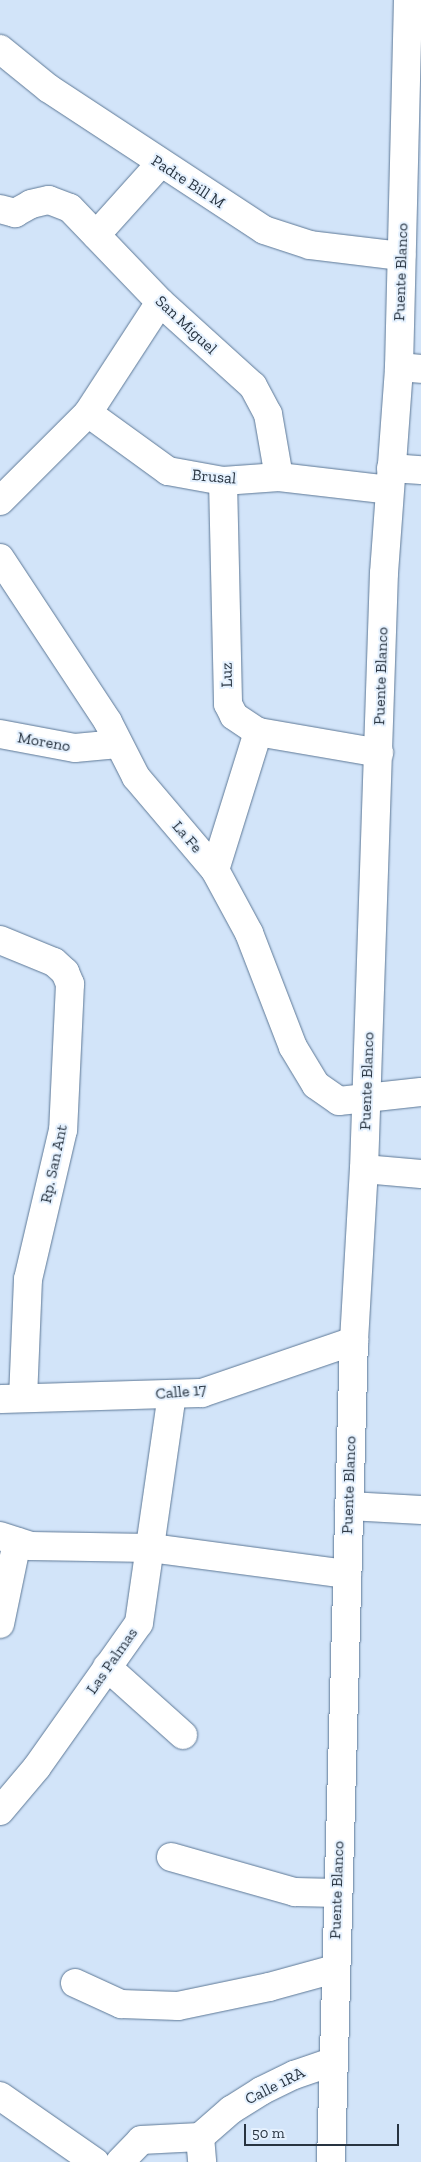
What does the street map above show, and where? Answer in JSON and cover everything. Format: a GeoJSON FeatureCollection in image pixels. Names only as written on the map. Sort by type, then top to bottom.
{"type":"FeatureCollection","features":[{"type":"Feature","properties":{"kind":"street","name":"Puente Blanco"},"geometry":{"type":"LineString","coordinates":[[331,2162],[332,2062],[354,1341],[364,1170],[378,752],[390,479],[410,368],[402,256],[413,93],[408,0]]}},
{"type":"Feature","properties":{"kind":"street","name":"Padre Bill M"},"geometry":{"type":"LineString","coordinates":[[0,49],[48,88],[160,164],[264,230],[310,245],[402,256]]}},
{"type":"Feature","properties":{"kind":"street"},"geometry":{"type":"LineString","coordinates":[[96,235],[160,164]]}},
{"type":"Feature","properties":{"kind":"street","name":"San Miguel"},"geometry":{"type":"LineString","coordinates":[[0,209],[15,213],[31,204],[49,200],[70,208],[160,302],[252,386],[268,414],[279,477]]}},
{"type":"Feature","properties":{"kind":"street"},"geometry":{"type":"LineString","coordinates":[[0,501],[88,413],[160,302]]}},
{"type":"Feature","properties":{"kind":"street","name":"Brusal"},"geometry":{"type":"LineString","coordinates":[[88,413],[168,471],[223,481],[279,477],[390,479],[421,470]]}},
{"type":"Feature","properties":{"kind":"street","name":"Luz"},"geometry":{"type":"LineString","coordinates":[[223,481],[228,704],[234,716],[258,732],[378,752]]}},
{"type":"Feature","properties":{"kind":"street","name":"La Fe"},"geometry":{"type":"LineString","coordinates":[[0,558],[108,722],[136,777],[215,870],[249,933],[293,1047],[316,1085],[339,1101],[366,1100],[421,1092]]}},
{"type":"Feature","properties":{"kind":"street"},"geometry":{"type":"LineString","coordinates":[[215,870],[258,732]]}},
{"type":"Feature","properties":{"kind":"street","name":"Moreno"},"geometry":{"type":"LineString","coordinates":[[0,734],[75,748],[118,744]]}},
{"type":"Feature","properties":{"kind":"street","name":"Rp. San Ant"},"geometry":{"type":"LineString","coordinates":[[0,940],[54,962],[65,972],[70,984],[63,1130],[28,1279],[11,1398]]}},
{"type":"Feature","properties":{"kind":"street"},"geometry":{"type":"LineString","coordinates":[[364,1170],[421,1174]]}},
{"type":"Feature","properties":{"kind":"street","name":"Calle 17"},"geometry":{"type":"LineString","coordinates":[[11,1398],[202,1393],[354,1341]]}},
{"type":"Feature","properties":{"kind":"street","name":"Las Palmas"},"geometry":{"type":"LineString","coordinates":[[0,1811],[37,1767],[139,1623],[172,1394]]}},
{"type":"Feature","properties":{"kind":"street"},"geometry":{"type":"LineString","coordinates":[[349,1506],[421,1510]]}},
{"type":"Feature","properties":{"kind":"street"},"geometry":{"type":"LineString","coordinates":[[0,1624],[9,1539],[30,1546],[151,1548],[347,1574]]}},
{"type":"Feature","properties":{"kind":"street"},"geometry":{"type":"LineString","coordinates":[[108,1667],[184,1735]]}},
{"type":"Feature","properties":{"kind":"street"},"geometry":{"type":"LineString","coordinates":[[171,1857],[295,1892],[337,1893]]}},
{"type":"Feature","properties":{"kind":"street"},"geometry":{"type":"LineString","coordinates":[[75,1983],[121,2004],[178,2006],[269,1987],[335,1969]]}},
{"type":"Feature","properties":{"kind":"street","name":"Calle 1RA"},"geometry":{"type":"LineString","coordinates":[[120,2162],[141,2140],[201,2150],[231,2110],[294,2075],[332,2062]]}},
{"type":"Feature","properties":{"kind":"street"},"geometry":{"type":"LineString","coordinates":[[0,2096],[95,2162]]}}]}
